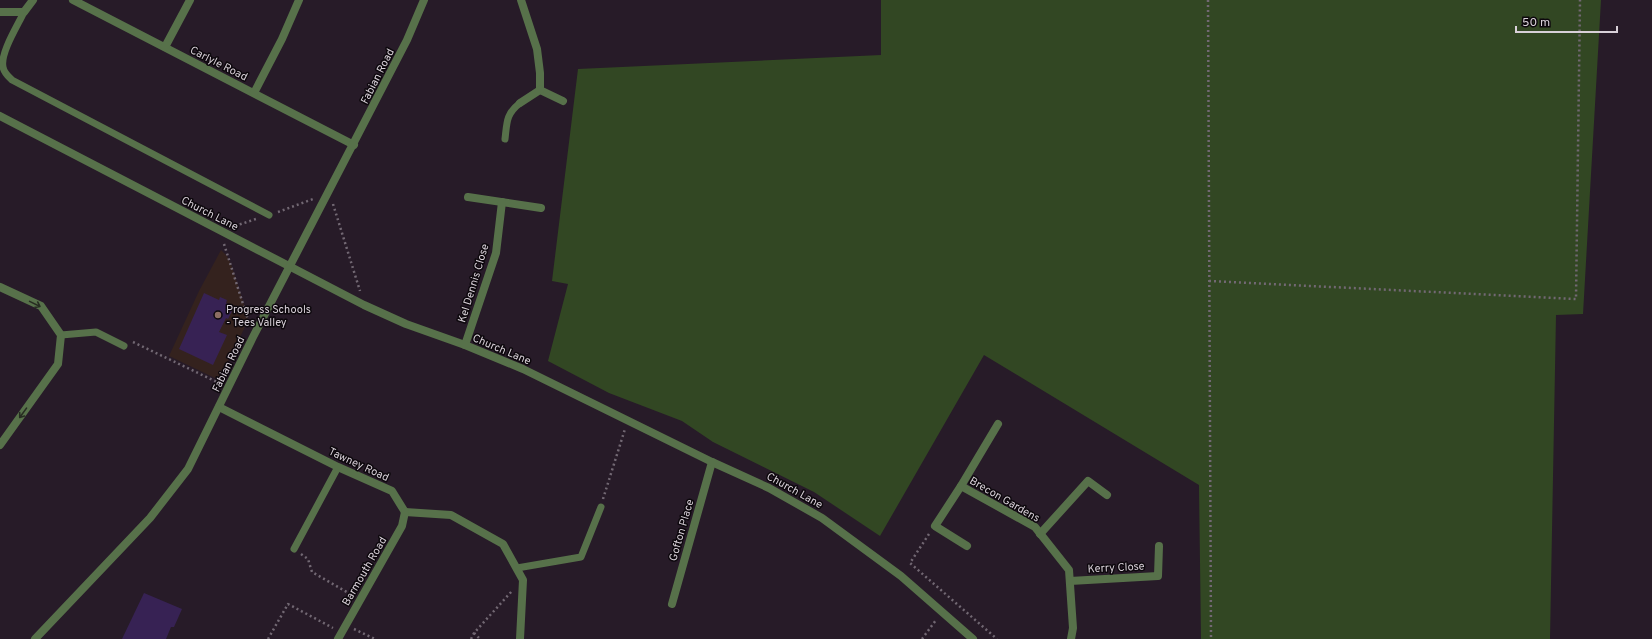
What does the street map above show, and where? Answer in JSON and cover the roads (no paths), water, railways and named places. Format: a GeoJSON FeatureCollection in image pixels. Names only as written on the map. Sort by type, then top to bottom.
{"type":"FeatureCollection","features":[{"type":"Feature","properties":{"kind":"street"},"geometry":{"type":"LineString","coordinates":[[0,12],[24,12],[33,0]]}},
{"type":"Feature","properties":{"kind":"street","name":"Carlyle Road"},"geometry":{"type":"LineString","coordinates":[[73,0],[354,145]]}},
{"type":"Feature","properties":{"kind":"street"},"geometry":{"type":"LineString","coordinates":[[165,47],[190,0]]}},
{"type":"Feature","properties":{"kind":"street"},"geometry":{"type":"LineString","coordinates":[[254,93],[282,39],[299,0]]}},
{"type":"Feature","properties":{"kind":"street","name":"Fabian Road"},"geometry":{"type":"LineString","coordinates":[[36,639],[150,518],[188,469],[228,388],[407,40],[424,0]]}},
{"type":"Feature","properties":{"kind":"street"},"geometry":{"type":"LineString","coordinates":[[521,0],[537,49],[540,73],[540,90]]}},
{"type":"Feature","properties":{"kind":"street"},"geometry":{"type":"LineString","coordinates":[[540,90],[563,101]]}},
{"type":"Feature","properties":{"kind":"street"},"geometry":{"type":"LineString","coordinates":[[520,103],[540,90]]}},
{"type":"Feature","properties":{"kind":"street","name":"Church Lane"},"geometry":{"type":"LineString","coordinates":[[0,116],[364,305],[406,324],[465,345],[523,369],[712,462],[769,488],[822,518],[901,576],[972,639]]}},
{"type":"Feature","properties":{"kind":"street"},"geometry":{"type":"LineString","coordinates":[[468,197],[541,208]]}},
{"type":"Feature","properties":{"kind":"street","name":"Kel Dennis Close"},"geometry":{"type":"LineString","coordinates":[[465,345],[496,254],[502,202]]}},
{"type":"Feature","properties":{"kind":"street"},"geometry":{"type":"LineString","coordinates":[[0,287],[41,306],[61,335],[58,364],[0,445]]}},
{"type":"Feature","properties":{"kind":"street","name":"Tawney Road"},"geometry":{"type":"LineString","coordinates":[[219,407],[338,467],[392,491],[405,512]]}},
{"type":"Feature","properties":{"kind":"street","name":"Brecon Gardens"},"geometry":{"type":"LineString","coordinates":[[998,424],[961,486],[1035,527],[1069,570],[1073,628],[1071,639]]}},
{"type":"Feature","properties":{"kind":"street","name":"Gofton Place"},"geometry":{"type":"LineString","coordinates":[[672,604],[712,462]]}},
{"type":"Feature","properties":{"kind":"street"},"geometry":{"type":"LineString","coordinates":[[1040,534],[1088,481],[1107,495]]}},
{"type":"Feature","properties":{"kind":"street"},"geometry":{"type":"LineString","coordinates":[[961,486],[935,526],[967,546]]}},
{"type":"Feature","properties":{"kind":"street"},"geometry":{"type":"LineString","coordinates":[[405,512],[451,515],[503,544],[522,580],[520,639]]}},
{"type":"Feature","properties":{"kind":"street","name":"Barmouth Road"},"geometry":{"type":"LineString","coordinates":[[339,636],[402,526],[405,512]]}},
{"type":"Feature","properties":{"kind":"street","name":"Kerry Close"},"geometry":{"type":"LineString","coordinates":[[1070,581],[1158,576],[1159,546]]}},
{"type":"Feature","properties":{"kind":"lane"},"geometry":{"type":"LineString","coordinates":[[24,12],[4,54],[3,68],[9,77],[269,215]]}},
{"type":"Feature","properties":{"kind":"lane"},"geometry":{"type":"LineString","coordinates":[[505,139],[508,118],[512,110],[520,103]]}},
{"type":"Feature","properties":{"kind":"lane"},"geometry":{"type":"LineString","coordinates":[[61,335],[96,332],[124,346]]}},
{"type":"Feature","properties":{"kind":"lane"},"geometry":{"type":"LineString","coordinates":[[294,549],[338,467]]}},
{"type":"Feature","properties":{"kind":"lane"},"geometry":{"type":"LineString","coordinates":[[517,568],[581,557],[601,507]]}},
{"type":"Feature","properties":{"kind":"place","name":"Progress Schools - Tees Valley"},"geometry":{"type":"Point","coordinates":[218,315]}}]}
